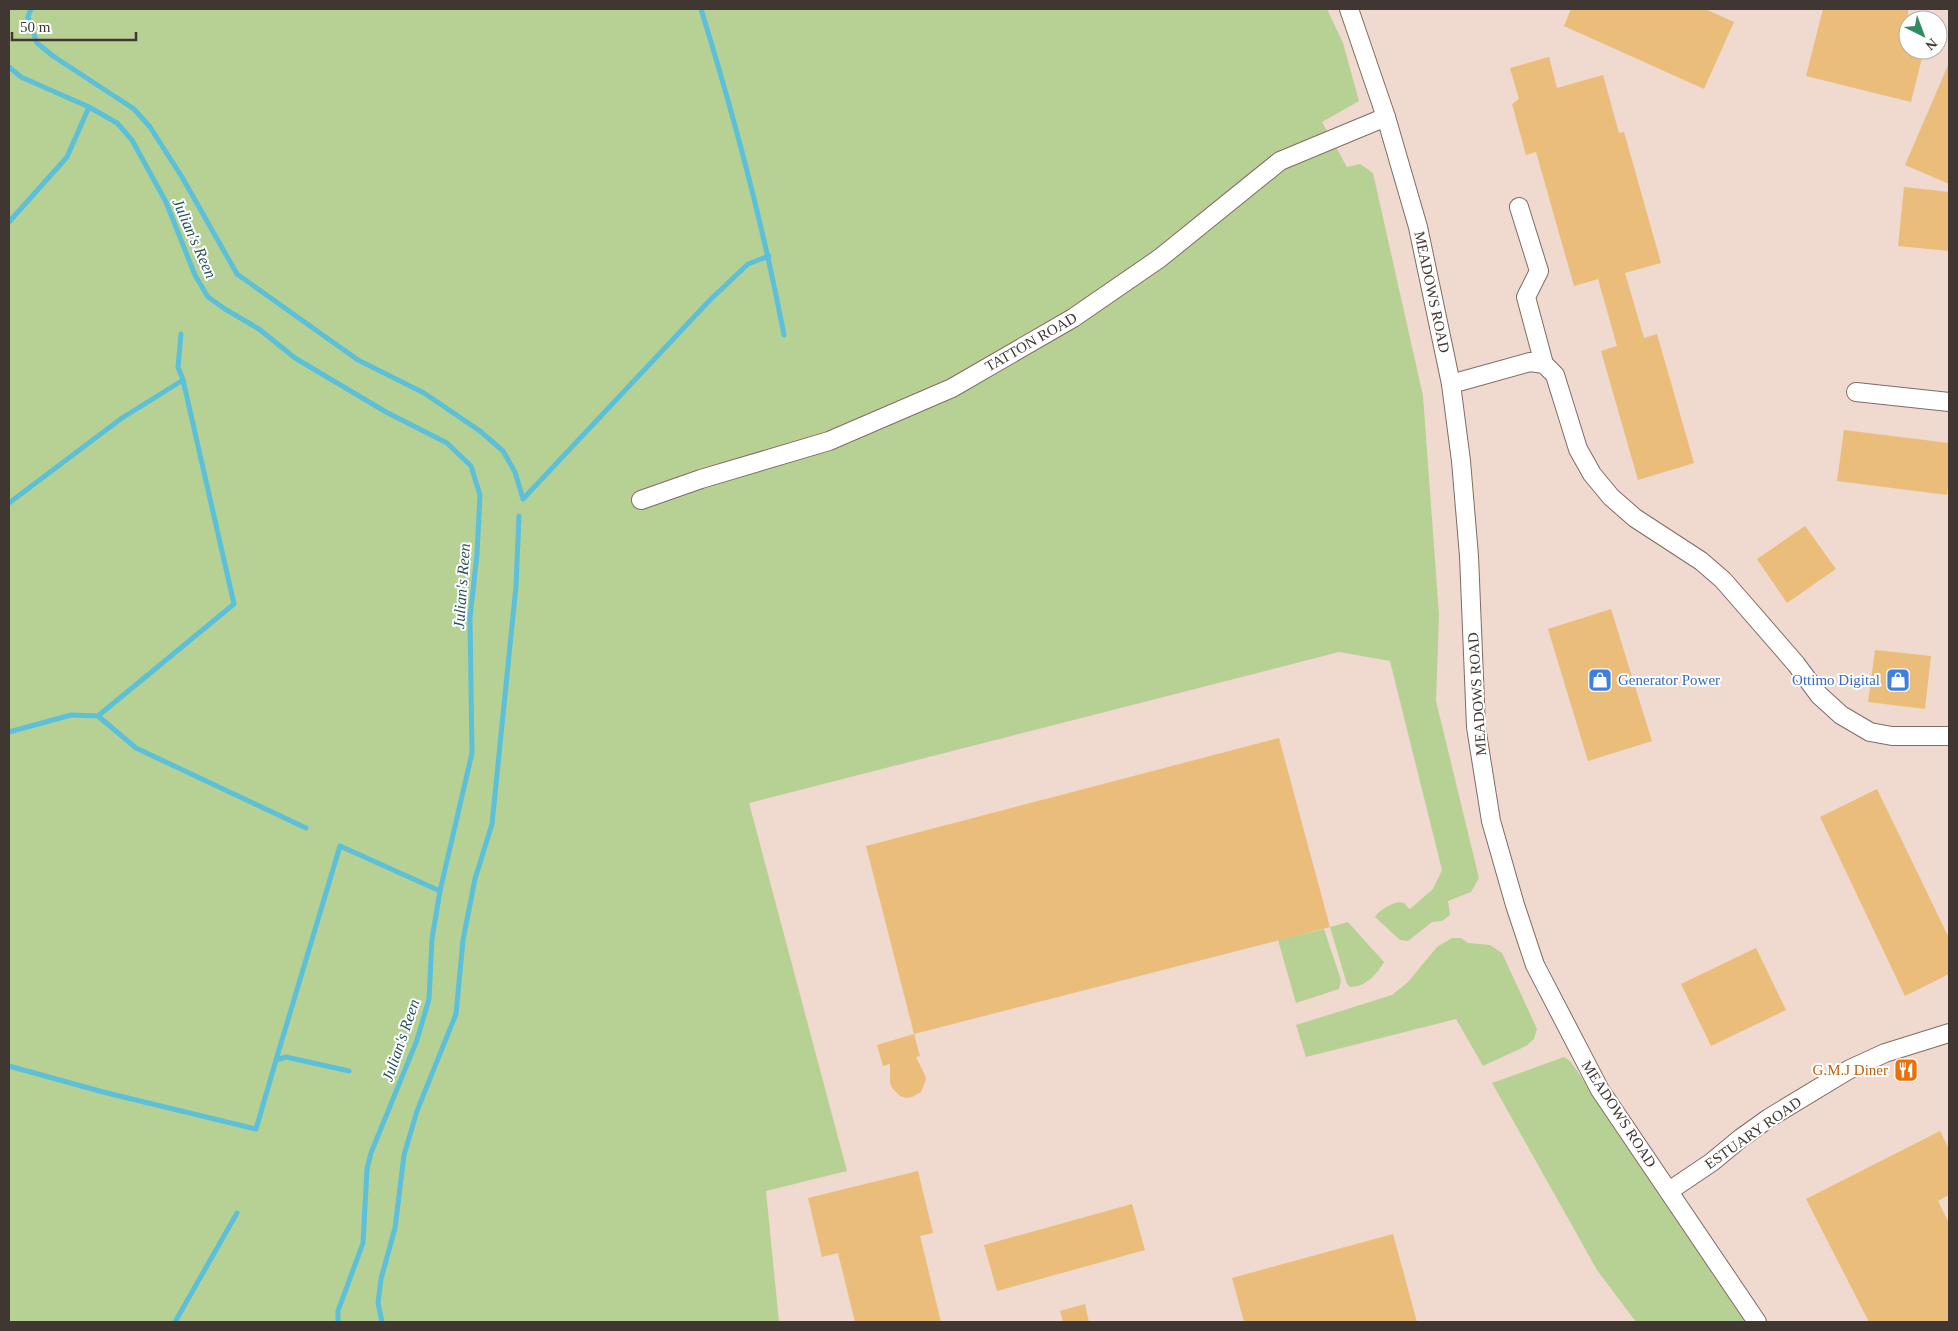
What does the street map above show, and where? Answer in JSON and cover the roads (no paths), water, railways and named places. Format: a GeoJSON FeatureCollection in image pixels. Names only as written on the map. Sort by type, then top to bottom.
{"type":"FeatureCollection","features":[{"type":"Feature","properties":{"kind":"street","name":"MEADOWS ROAD"},"geometry":{"type":"LineString","coordinates":[[1349,9],[1386,117],[1418,227],[1451,384],[1461,462],[1469,556],[1476,727],[1491,821],[1515,905],[1535,965],[1600,1090],[1757,1322]]}},
{"type":"Feature","properties":{"kind":"street","name":"TATTON ROAD"},"geometry":{"type":"LineString","coordinates":[[641,500],[701,479],[829,441],[952,388],[1081,313],[1160,258],[1280,161],[1386,117]]}},
{"type":"Feature","properties":{"kind":"street"},"geometry":{"type":"LineString","coordinates":[[1519,207],[1539,271],[1526,298],[1544,364],[1555,375],[1578,449],[1592,474],[1611,497],[1635,518],[1701,561],[1723,580],[1796,664],[1819,695],[1841,716],[1870,732],[1892,736],[1949,736]]}},
{"type":"Feature","properties":{"kind":"street"},"geometry":{"type":"LineString","coordinates":[[1451,384],[1530,362],[1544,364]]}},
{"type":"Feature","properties":{"kind":"street"},"geometry":{"type":"LineString","coordinates":[[1856,392],[1949,402]]}},
{"type":"Feature","properties":{"kind":"street","name":"ESTUARY ROAD"},"geometry":{"type":"LineString","coordinates":[[1669,1191],[1712,1162],[1769,1118],[1850,1069],[1885,1053],[1949,1033]]}},
{"type":"Feature","properties":{"kind":"waterway"},"geometry":{"type":"LineString","coordinates":[[31,9],[28,17],[37,43],[53,56],[134,109],[150,127],[182,177],[237,274],[358,360],[424,393],[480,431],[503,451],[515,472],[523,499],[709,301],[748,264],[769,256]]}},
{"type":"Feature","properties":{"kind":"waterway"},"geometry":{"type":"LineString","coordinates":[[701,9],[747,170],[767,252],[784,335]]}},
{"type":"Feature","properties":{"kind":"waterway","name":"Julian's Reen"},"geometry":{"type":"LineString","coordinates":[[9,67],[21,77],[89,107],[117,123],[132,140],[166,202],[195,275],[208,297],[259,329],[295,358],[386,412],[447,443],[471,466],[480,495],[477,554],[470,618],[472,753],[440,891],[432,939],[429,999],[417,1040],[371,1153],[367,1169],[363,1243],[338,1311],[338,1322]]}},
{"type":"Feature","properties":{"kind":"waterway"},"geometry":{"type":"LineString","coordinates":[[9,222],[67,157],[89,107]]}},
{"type":"Feature","properties":{"kind":"waterway"},"geometry":{"type":"LineString","coordinates":[[98,716],[234,604],[183,380],[178,367],[181,334]]}},
{"type":"Feature","properties":{"kind":"waterway"},"geometry":{"type":"LineString","coordinates":[[9,503],[122,418],[183,380]]}},
{"type":"Feature","properties":{"kind":"waterway"},"geometry":{"type":"LineString","coordinates":[[382,1322],[378,1303],[381,1279],[395,1228],[404,1155],[417,1111],[456,1014],[463,940],[475,879],[492,824],[516,586],[519,516]]}},
{"type":"Feature","properties":{"kind":"waterway"},"geometry":{"type":"LineString","coordinates":[[9,732],[71,715],[98,716],[136,748],[306,828]]}},
{"type":"Feature","properties":{"kind":"waterway"},"geometry":{"type":"LineString","coordinates":[[276,1060],[340,846],[440,891]]}},
{"type":"Feature","properties":{"kind":"waterway"},"geometry":{"type":"LineString","coordinates":[[9,1066],[103,1092],[256,1129],[276,1060],[286,1057],[349,1071]]}},
{"type":"Feature","properties":{"kind":"waterway"},"geometry":{"type":"LineString","coordinates":[[175,1322],[237,1213]]}},
{"type":"Feature","properties":{"kind":"place","name":"Generator Power"},"geometry":{"type":"Point","coordinates":[1600,680]}},
{"type":"Feature","properties":{"kind":"place","name":"Ottimo Digital"},"geometry":{"type":"Point","coordinates":[1898,680]}},
{"type":"Feature","properties":{"kind":"place","name":"G.M.J Diner"},"geometry":{"type":"Point","coordinates":[1906,1070]}}]}
